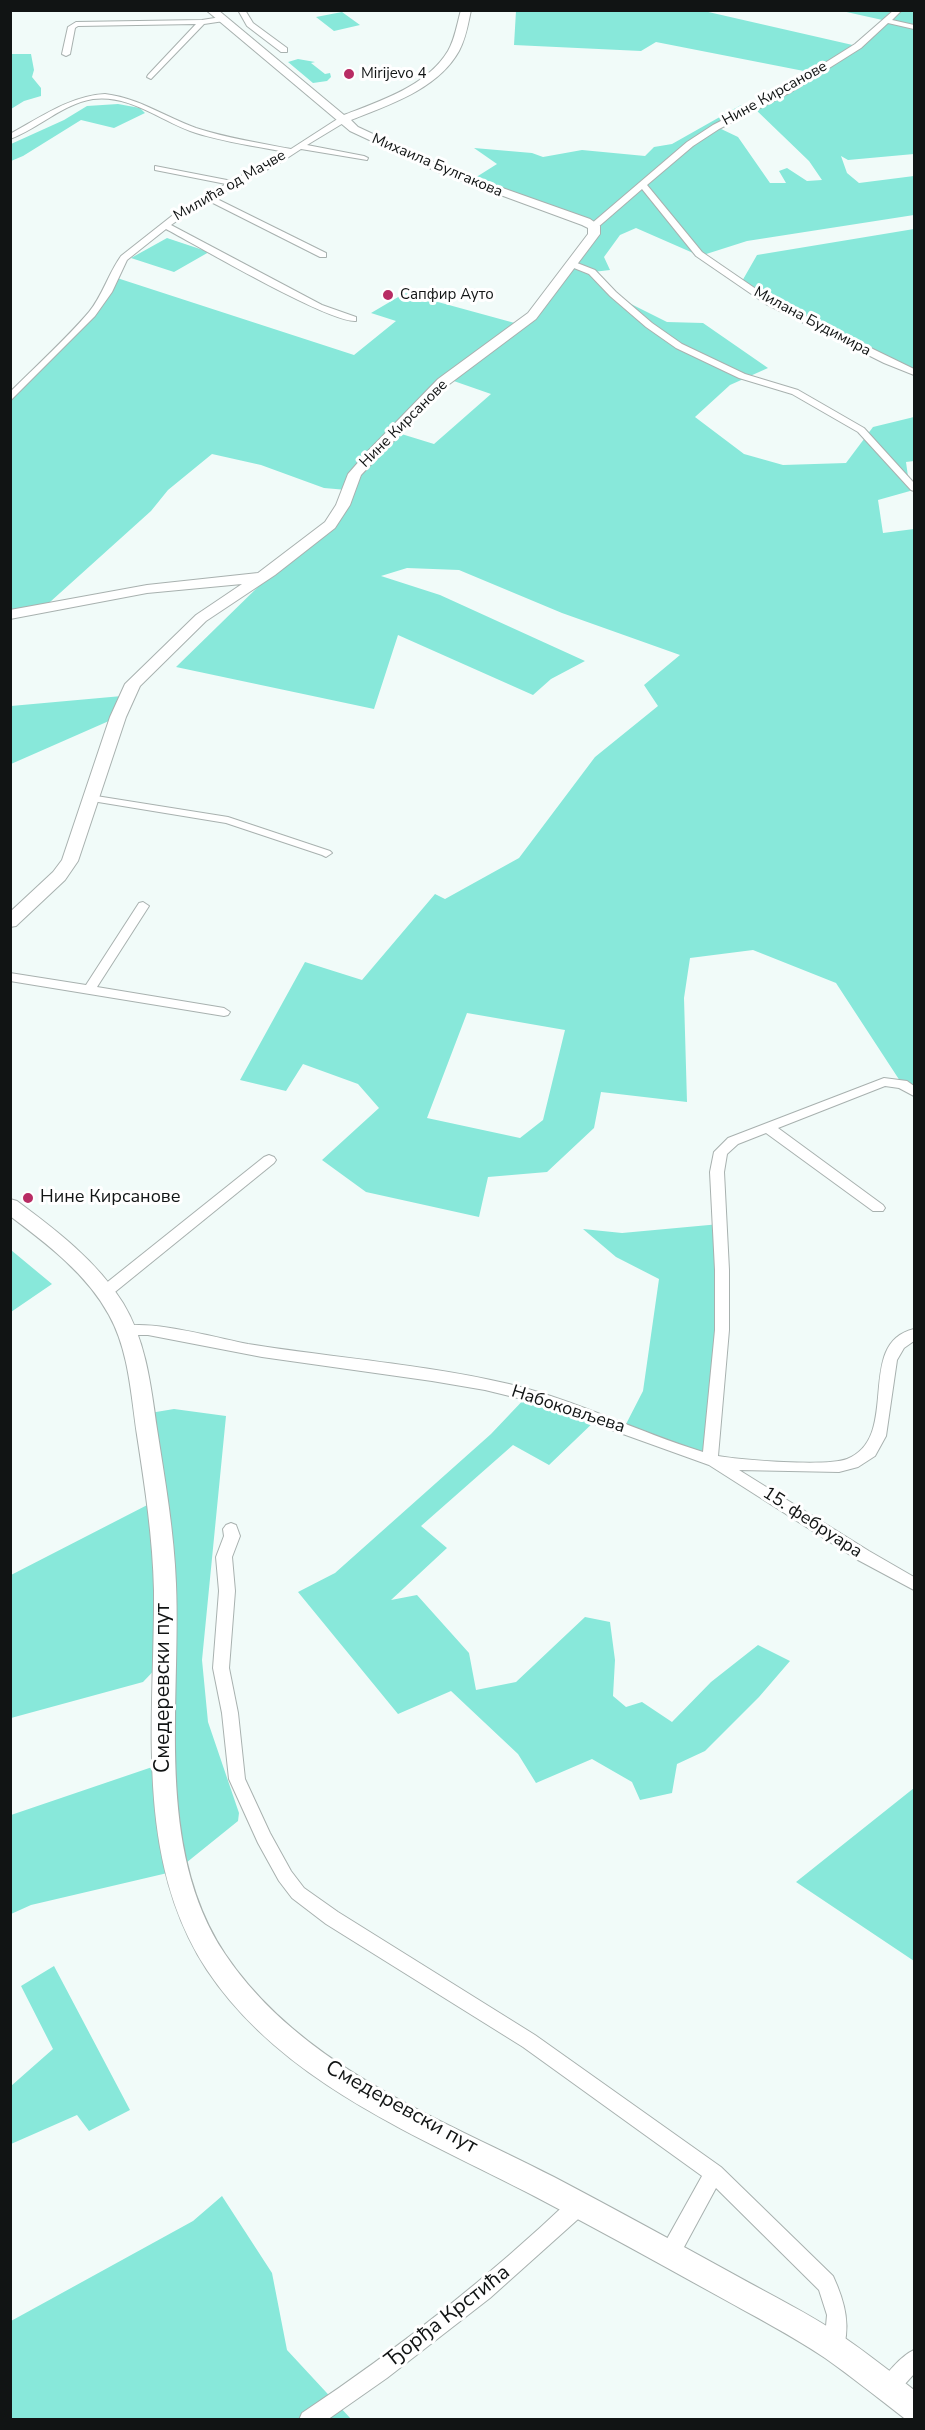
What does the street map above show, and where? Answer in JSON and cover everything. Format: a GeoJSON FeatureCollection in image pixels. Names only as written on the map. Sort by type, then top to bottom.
{"type":"FeatureCollection","features":[{"type":"Feature","properties":{"kind":"street","name":"Михаила Булгакова"},"geometry":{"type":"LineString","coordinates":[[211,10],[275,61],[342,120],[370,138],[417,160],[594,226]]}},
{"type":"Feature","properties":{"kind":"street"},"geometry":{"type":"LineString","coordinates":[[241,10],[250,24],[284,50]]}},
{"type":"Feature","properties":{"kind":"street"},"geometry":{"type":"LineString","coordinates":[[342,120],[417,84],[440,68],[455,48],[466,10]]}},
{"type":"Feature","properties":{"kind":"street","name":"Нине Кирсанове"},"geometry":{"type":"LineString","coordinates":[[10,922],[59,876],[70,861],[78,843],[90,798],[118,717],[134,684],[201,618],[270,572],[330,525],[343,505],[355,474],[429,396],[522,325],[536,311],[594,234],[594,226],[704,134],[788,90],[858,46],[899,10]]}},
{"type":"Feature","properties":{"kind":"street"},"geometry":{"type":"LineString","coordinates":[[66,54],[72,27],[76,24],[202,22],[221,19]]}},
{"type":"Feature","properties":{"kind":"street"},"geometry":{"type":"LineString","coordinates":[[888,21],[915,27]]}},
{"type":"Feature","properties":{"kind":"street"},"geometry":{"type":"LineString","coordinates":[[151,77],[202,22]]}},
{"type":"Feature","properties":{"kind":"street"},"geometry":{"type":"LineString","coordinates":[[10,137],[65,108],[90,98],[101,97],[146,107],[183,125],[295,149],[364,158]]}},
{"type":"Feature","properties":{"kind":"street","name":"Милића од Мачве"},"geometry":{"type":"LineString","coordinates":[[10,398],[92,314],[108,292],[121,261],[165,225],[207,196],[295,149],[342,120]]}},
{"type":"Feature","properties":{"kind":"street"},"geometry":{"type":"LineString","coordinates":[[158,168],[232,183]]}},
{"type":"Feature","properties":{"kind":"street","name":"Милана Будимира"},"geometry":{"type":"LineString","coordinates":[[642,186],[646,188],[700,256],[769,302],[887,362],[915,372]]}},
{"type":"Feature","properties":{"kind":"street"},"geometry":{"type":"LineString","coordinates":[[207,196],[323,255]]}},
{"type":"Feature","properties":{"kind":"street"},"geometry":{"type":"LineString","coordinates":[[165,225],[319,307],[353,320]]}},
{"type":"Feature","properties":{"kind":"street"},"geometry":{"type":"LineString","coordinates":[[572,264],[592,272],[613,294],[649,325],[679,346],[742,376],[795,392],[861,430],[915,488]]}},
{"type":"Feature","properties":{"kind":"street"},"geometry":{"type":"LineString","coordinates":[[10,615],[147,589],[249,579],[270,572]]}},
{"type":"Feature","properties":{"kind":"street"},"geometry":{"type":"LineString","coordinates":[[90,798],[228,820],[326,853]]}},
{"type":"Feature","properties":{"kind":"street"},"geometry":{"type":"LineString","coordinates":[[88,990],[143,906]]}},
{"type":"Feature","properties":{"kind":"street"},"geometry":{"type":"LineString","coordinates":[[10,977],[224,1012]]}},
{"type":"Feature","properties":{"kind":"street"},"geometry":{"type":"LineString","coordinates":[[710,1460],[722,1330],[722,1270],[717,1172],[721,1152],[734,1141],[884,1082],[902,1084],[915,1092]]}},
{"type":"Feature","properties":{"kind":"street"},"geometry":{"type":"LineString","coordinates":[[768,1128],[878,1208]]}},
{"type":"Feature","properties":{"kind":"street"},"geometry":{"type":"LineString","coordinates":[[105,1292],[269,1160]]}},
{"type":"Feature","properties":{"kind":"street","name":"Смедеревски пут"},"geometry":{"type":"LineString","coordinates":[[10,1206],[76,1259],[105,1292],[127,1331],[141,1393],[163,1548],[166,1824],[176,1871],[188,1908],[201,1935],[226,1975],[271,2025],[314,2060],[410,2118],[670,2253],[834,2348],[915,2408]]}},
{"type":"Feature","properties":{"kind":"street","name":"Набоковљева"},"geometry":{"type":"LineString","coordinates":[[127,1331],[148,1330],[297,1357],[453,1379],[512,1390],[564,1406],[710,1460],[833,1468],[853,1463],[869,1454],[879,1441],[891,1354],[905,1338],[915,1334]]}},
{"type":"Feature","properties":{"kind":"street","name":"15. фебруара"},"geometry":{"type":"LineString","coordinates":[[710,1460],[776,1499],[879,1566],[915,1584]]}},
{"type":"Feature","properties":{"kind":"street"},"geometry":{"type":"LineString","coordinates":[[231,1528],[232,1536],[224,1557],[228,1591],[221,1668],[230,1713],[237,1779],[285,1876],[298,1893],[332,1918],[529,2041],[714,2173],[826,2283],[839,2321],[834,2348]]}},
{"type":"Feature","properties":{"kind":"street"},"geometry":{"type":"LineString","coordinates":[[670,2253],[714,2173]]}},
{"type":"Feature","properties":{"kind":"street","name":"Ђорђа Крстића"},"geometry":{"type":"LineString","coordinates":[[309,2420],[358,2388],[486,2289],[579,2205]]}},
{"type":"Feature","properties":{"kind":"street"},"geometry":{"type":"LineString","coordinates":[[888,2388],[915,2361]]}},
{"type":"Feature","properties":{"kind":"green space"},"geometry":{"type":"Polygon","coordinates":[[[516,11],[704,11],[857,46],[887,21],[842,11],[914,11],[914,154],[848,160],[841,156],[847,173],[859,183],[914,176],[914,215],[747,241],[700,256],[636,228],[620,235],[604,257],[610,270],[593,272],[613,295],[667,322],[703,323],[768,368],[730,385],[695,417],[744,454],[783,465],[846,463],[873,427],[914,417],[914,461],[906,462],[910,491],[878,500],[883,533],[914,529],[914,1090],[902,1084],[836,983],[753,950],[690,958],[684,998],[687,1102],[601,1092],[594,1128],[547,1172],[488,1177],[479,1217],[366,1192],[322,1160],[379,1108],[358,1084],[303,1064],[286,1091],[240,1080],[305,962],[362,980],[435,894],[445,899],[519,858],[595,757],[658,706],[644,685],[680,655],[562,613],[459,570],[407,568],[381,576],[440,595],[585,661],[551,679],[533,695],[398,635],[374,709],[176,667],[303,543],[330,525],[347,490],[324,488],[261,465],[212,454],[168,490],[151,511],[50,602],[11,615],[10,398],[84,323],[114,277],[354,355],[396,321],[371,313],[405,293],[522,325],[594,226],[470,181],[497,164],[474,148],[532,153],[543,157],[582,150],[645,156],[654,147],[672,144],[741,105],[753,106],[814,73],[656,42],[641,51],[514,45],[516,11]],[[754,108],[717,127],[738,137],[770,183],[786,183],[779,171],[787,168],[807,181],[822,180],[809,161],[754,108]],[[448,379],[395,432],[434,444],[491,394],[448,379]],[[467,1013],[427,1118],[520,1138],[543,1120],[565,1030],[467,1013]]]}},
{"type":"Feature","properties":{"kind":"green space"},"geometry":{"type":"Polygon","coordinates":[[[342,12],[360,25],[334,31],[316,17],[342,12]]]}},
{"type":"Feature","properties":{"kind":"green space"},"geometry":{"type":"Polygon","coordinates":[[[11,54],[31,54],[34,70],[32,77],[41,88],[41,96],[24,101],[11,109],[11,54]]]}},
{"type":"Feature","properties":{"kind":"green space"},"geometry":{"type":"Polygon","coordinates":[[[298,59],[315,62],[311,63],[325,74],[330,73],[331,77],[327,81],[313,83],[288,62],[298,59]]]}},
{"type":"Feature","properties":{"kind":"green space"},"geometry":{"type":"Polygon","coordinates":[[[118,104],[140,108],[145,113],[114,128],[81,120],[11,161],[11,144],[64,120],[87,106],[118,104]]]}},
{"type":"Feature","properties":{"kind":"green space"},"geometry":{"type":"Polygon","coordinates":[[[914,229],[914,374],[769,302],[741,283],[757,255],[914,229]]]}},
{"type":"Feature","properties":{"kind":"green space"},"geometry":{"type":"Polygon","coordinates":[[[167,238],[209,252],[174,272],[131,258],[167,238]]]}},
{"type":"Feature","properties":{"kind":"green space"},"geometry":{"type":"Polygon","coordinates":[[[122,696],[118,717],[11,764],[11,706],[122,696]]]}},
{"type":"Feature","properties":{"kind":"green space"},"geometry":{"type":"Polygon","coordinates":[[[720,1224],[710,1460],[624,1428],[643,1391],[659,1279],[616,1257],[583,1229],[622,1233],[720,1224]]]}},
{"type":"Feature","properties":{"kind":"green space"},"geometry":{"type":"Polygon","coordinates":[[[11,1250],[52,1284],[10,1312],[11,1250]]]}},
{"type":"Feature","properties":{"kind":"green space"},"geometry":{"type":"Polygon","coordinates":[[[528,1395],[598,1418],[549,1465],[513,1445],[421,1526],[447,1548],[391,1600],[417,1595],[469,1653],[476,1690],[516,1682],[585,1617],[610,1622],[615,1660],[613,1696],[626,1707],[642,1702],[672,1722],[711,1682],[758,1645],[790,1661],[759,1697],[705,1751],[677,1764],[672,1793],[640,1800],[632,1782],[592,1759],[536,1783],[518,1754],[451,1691],[398,1714],[298,1592],[335,1573],[491,1434],[528,1395]]]}},
{"type":"Feature","properties":{"kind":"green space"},"geometry":{"type":"Polygon","coordinates":[[[174,1409],[226,1416],[202,1660],[208,1722],[239,1813],[238,1821],[176,1871],[31,1905],[11,1914],[11,1815],[164,1763],[165,1659],[143,1682],[11,1718],[11,1575],[157,1500],[144,1414],[174,1409]]]}},
{"type":"Feature","properties":{"kind":"green space"},"geometry":{"type":"Polygon","coordinates":[[[914,1788],[914,1961],[796,1882],[914,1788]]]}},
{"type":"Feature","properties":{"kind":"green space"},"geometry":{"type":"Polygon","coordinates":[[[54,1966],[130,2110],[89,2131],[77,2115],[11,2144],[11,2086],[53,2049],[21,1986],[54,1966]]]}},
{"type":"Feature","properties":{"kind":"green space"},"geometry":{"type":"Polygon","coordinates":[[[222,2196],[272,2273],[287,2350],[351,2419],[11,2420],[11,2321],[193,2221],[222,2196]]]}},
{"type":"Feature","properties":{"kind":"place","name":"Mirijevo 4"},"geometry":{"type":"Point","coordinates":[349,74]}},
{"type":"Feature","properties":{"kind":"place","name":"Сапфир Ауто"},"geometry":{"type":"Point","coordinates":[388,295]}},
{"type":"Feature","properties":{"kind":"place","name":"Нине Кирсанове"},"geometry":{"type":"Point","coordinates":[28,1198]}}]}
